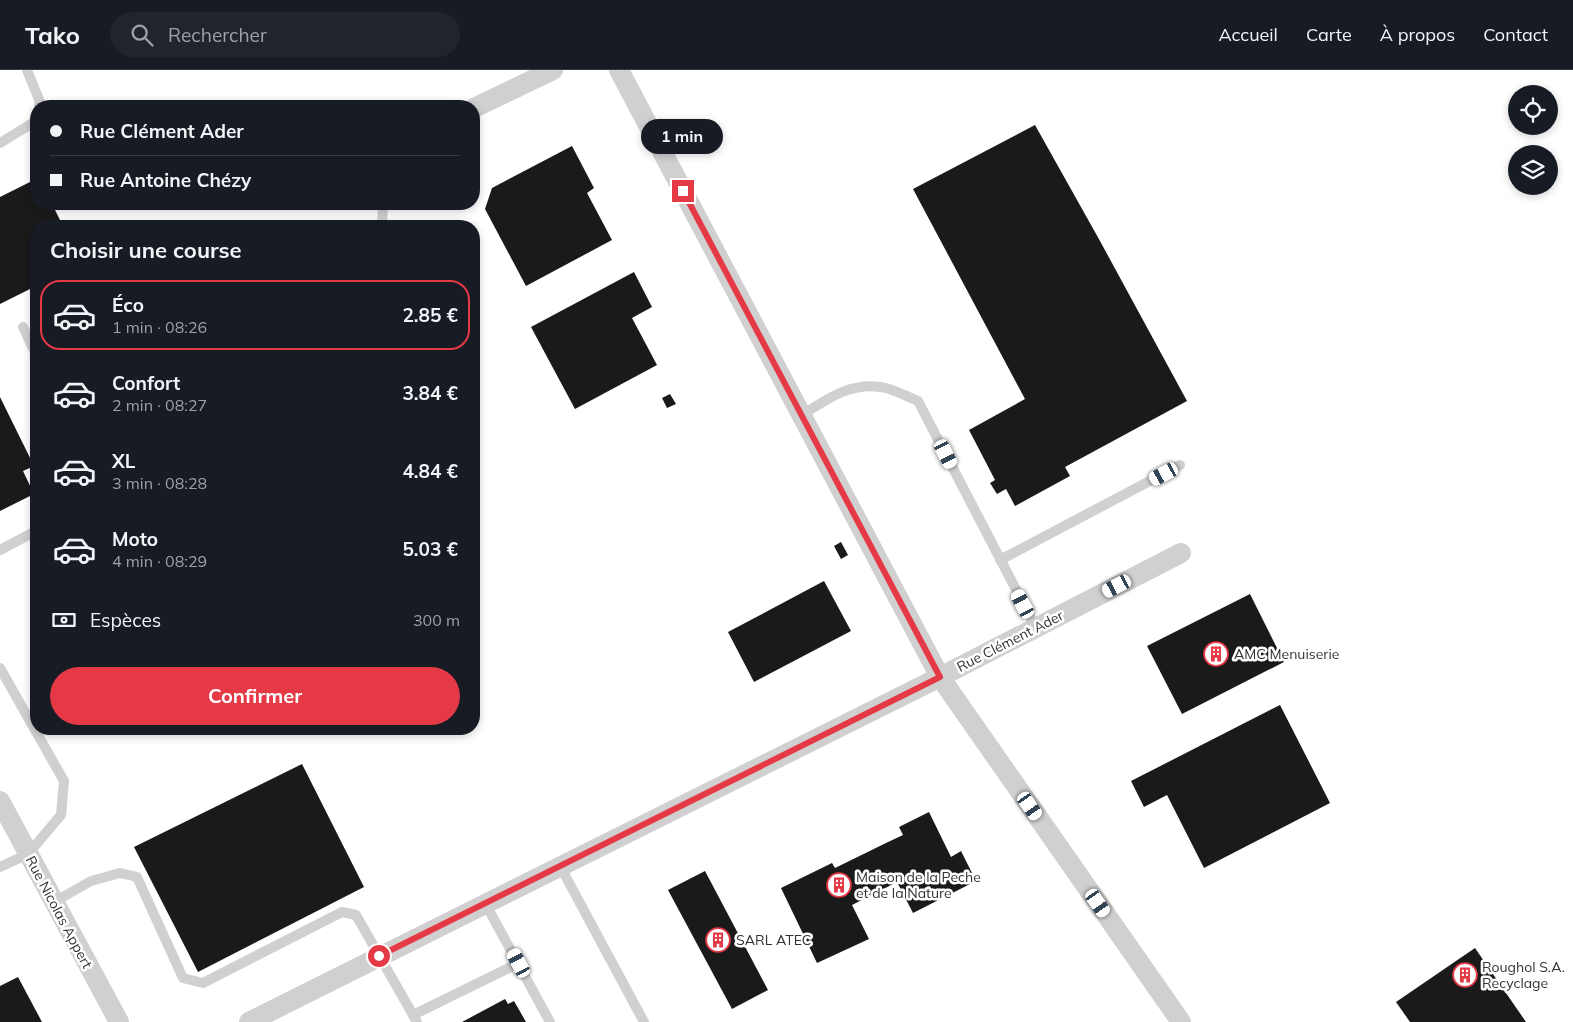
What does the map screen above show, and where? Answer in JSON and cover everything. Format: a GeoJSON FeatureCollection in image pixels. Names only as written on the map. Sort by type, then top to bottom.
{"type":"FeatureCollection","features":[{"type":"Feature","properties":{"kind":"street"},"geometry":{"type":"LineString","coordinates":[[480,105],[553,70]]}},
{"type":"Feature","properties":{"kind":"street"},"geometry":{"type":"LineString","coordinates":[[619,70],[940,677],[1175,1020]]}},
{"type":"Feature","properties":{"kind":"street","name":"Rue Clément Ader"},"geometry":{"type":"LineString","coordinates":[[249,1022],[940,677],[1181,554]]}},
{"type":"Feature","properties":{"kind":"street","name":"Rue Nicolas Appert"},"geometry":{"type":"LineString","coordinates":[[0,801],[119,1022]]}},
{"type":"Feature","properties":{"kind":"lane"},"geometry":{"type":"LineString","coordinates":[[27,70],[39,100]]}},
{"type":"Feature","properties":{"kind":"lane"},"geometry":{"type":"LineString","coordinates":[[0,142],[30,124]]}},
{"type":"Feature","properties":{"kind":"lane"},"geometry":{"type":"LineString","coordinates":[[24,327],[30,341]]}},
{"type":"Feature","properties":{"kind":"lane"},"geometry":{"type":"LineString","coordinates":[[802,415],[836,394],[859,386],[885,388],[918,402],[1036,628]]}},
{"type":"Feature","properties":{"kind":"lane"},"geometry":{"type":"LineString","coordinates":[[1000,560],[1180,465]]}},
{"type":"Feature","properties":{"kind":"lane"},"geometry":{"type":"LineString","coordinates":[[0,550],[30,534]]}},
{"type":"Feature","properties":{"kind":"lane"},"geometry":{"type":"LineString","coordinates":[[0,668],[30,721]]}},
{"type":"Feature","properties":{"kind":"lane"},"geometry":{"type":"LineString","coordinates":[[0,867],[28,854],[61,816],[64,781],[38,735]]}},
{"type":"Feature","properties":{"kind":"lane"},"geometry":{"type":"LineString","coordinates":[[560,866],[644,1022]]}},
{"type":"Feature","properties":{"kind":"lane"},"geometry":{"type":"LineString","coordinates":[[54,902],[91,881],[120,873],[137,877],[183,978],[203,983],[342,912],[356,915],[415,1018],[519,963]]}},
{"type":"Feature","properties":{"kind":"lane"},"geometry":{"type":"LineString","coordinates":[[485,903],[550,1022]]}},
{"type":"Feature","properties":{"kind":"building"},"geometry":{"type":"Polygon","coordinates":[[[1035,125],[1187,401],[1065,467],[1070,476],[1015,506],[1006,489],[997,494],[990,483],[995,480],[969,430],[1025,399],[913,189],[1035,125]]]}},
{"type":"Feature","properties":{"kind":"building"},"geometry":{"type":"Polygon","coordinates":[[[572,146],[594,188],[587,193],[612,240],[526,286],[485,209],[492,188],[572,146]]]}},
{"type":"Feature","properties":{"kind":"building"},"geometry":{"type":"Polygon","coordinates":[[[30,182],[30,210],[55,210],[60,220],[30,220],[30,289],[0,304],[0,197],[30,182]]]}},
{"type":"Feature","properties":{"kind":"building"},"geometry":{"type":"Polygon","coordinates":[[[634,272],[652,307],[632,318],[657,365],[575,409],[531,327],[634,272]]]}},
{"type":"Feature","properties":{"kind":"building"},"geometry":{"type":"Polygon","coordinates":[[[670,394],[676,404],[667,408],[662,398],[670,394]]]}},
{"type":"Feature","properties":{"kind":"building"},"geometry":{"type":"Polygon","coordinates":[[[0,397],[30,458],[30,468],[23,471],[30,486],[30,496],[0,511],[0,397]]]}},
{"type":"Feature","properties":{"kind":"building"},"geometry":{"type":"Polygon","coordinates":[[[841,542],[848,555],[841,559],[834,546],[841,542]]]}},
{"type":"Feature","properties":{"kind":"building"},"geometry":{"type":"Polygon","coordinates":[[[824,581],[851,631],[754,682],[728,632],[824,581]]]}},
{"type":"Feature","properties":{"kind":"building","name":"AMC Menuiserie"},"geometry":{"type":"Polygon","coordinates":[[[1250,594],[1284,662],[1182,714],[1147,646],[1250,594]]]}},
{"type":"Feature","properties":{"kind":"building"},"geometry":{"type":"Polygon","coordinates":[[[1280,705],[1330,803],[1204,868],[1167,795],[1144,807],[1131,781],[1280,705]]]}},
{"type":"Feature","properties":{"kind":"building"},"geometry":{"type":"Polygon","coordinates":[[[302,764],[364,887],[198,972],[134,847],[302,764]]]}},
{"type":"Feature","properties":{"kind":"building","name":"Maison de la Peche et de la Nature"},"geometry":{"type":"Polygon","coordinates":[[[929,812],[951,857],[961,851],[976,881],[913,913],[897,882],[852,905],[869,939],[817,963],[781,888],[832,863],[835,868],[903,835],[899,827],[929,812]]]}},
{"type":"Feature","properties":{"kind":"building","name":"SARL ATEC"},"geometry":{"type":"Polygon","coordinates":[[[705,871],[768,990],[732,1009],[668,890],[705,871]]]}},
{"type":"Feature","properties":{"kind":"building","name":"Roughol S.A. Recyclage"},"geometry":{"type":"Polygon","coordinates":[[[1475,948],[1526,1022],[1410,1022],[1396,1002],[1475,948]]]}},
{"type":"Feature","properties":{"kind":"building"},"geometry":{"type":"Polygon","coordinates":[[[18,977],[42,1022],[0,1022],[0,986],[18,977]]]}},
{"type":"Feature","properties":{"kind":"building"},"geometry":{"type":"Polygon","coordinates":[[[505,999],[508,1004],[514,1001],[526,1022],[462,1022],[505,999]]]}},
{"type":"Feature","properties":{"kind":"place","name":"AMC Menuiserie"},"geometry":{"type":"Point","coordinates":[1216,654]}},
{"type":"Feature","properties":{"kind":"place","name":"Maison de la Peche et de la Nature"},"geometry":{"type":"Point","coordinates":[839,885]}},
{"type":"Feature","properties":{"kind":"place","name":"SARL ATEC"},"geometry":{"type":"Point","coordinates":[718,940]}},
{"type":"Feature","properties":{"kind":"place","name":"Roughol S.A. Recyclage"},"geometry":{"type":"Point","coordinates":[1465,975]}},
{"type":"Feature","properties":{"kind":"route"},"geometry":{"type":"LineString","coordinates":[[379,956],[940,677],[683,191]]}}]}
